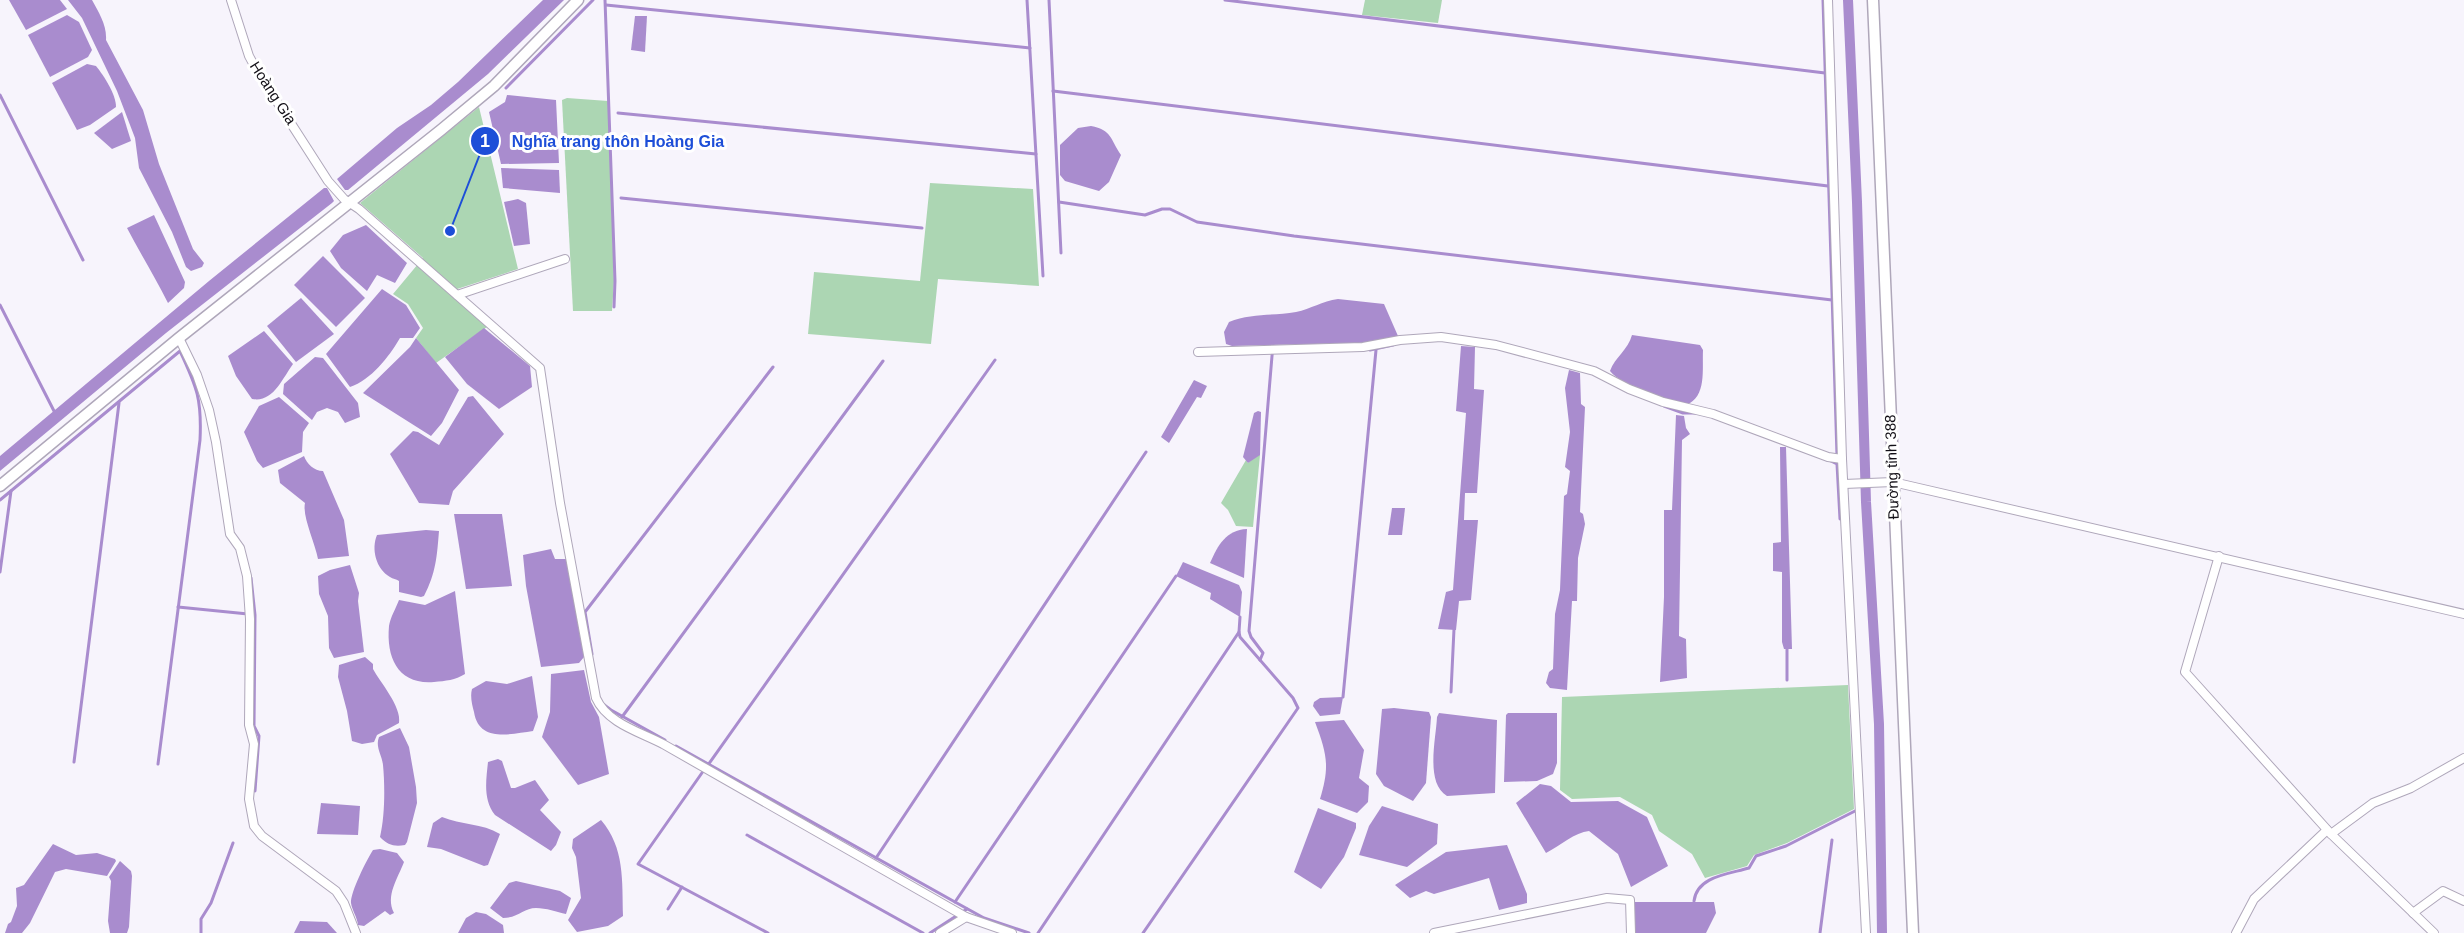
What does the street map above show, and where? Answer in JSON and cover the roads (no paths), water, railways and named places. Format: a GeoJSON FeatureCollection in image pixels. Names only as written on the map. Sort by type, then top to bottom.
{"type":"FeatureCollection","features":[{"type":"Feature","properties":{"kind":"main road"},"geometry":{"type":"LineString","coordinates":[[0,486],[347,201],[494,86],[578,0]]}},
{"type":"Feature","properties":{"kind":"main road","name":"Đường tỉnh 388"},"geometry":{"type":"LineString","coordinates":[[1873,0],[1890,482],[1913,933]]}},
{"type":"Feature","properties":{"kind":"street","name":"Hoàng Gia"},"geometry":{"type":"LineString","coordinates":[[231,0],[249,56],[256,69],[328,180],[347,201],[540,368],[560,503],[596,698],[601,709],[616,720],[663,744],[966,916]]}},
{"type":"Feature","properties":{"kind":"street"},"geometry":{"type":"LineString","coordinates":[[1828,0],[1842,459],[1846,484],[1866,933]]}},
{"type":"Feature","properties":{"kind":"street"},"geometry":{"type":"LineString","coordinates":[[457,295],[565,259]]}},
{"type":"Feature","properties":{"kind":"street"},"geometry":{"type":"LineString","coordinates":[[1198,352],[1363,347],[1400,340],[1441,337],[1469,340],[1524,351],[1594,371],[1629,389],[1673,406],[1713,414],[1828,457],[1842,459]]}},
{"type":"Feature","properties":{"kind":"street"},"geometry":{"type":"LineString","coordinates":[[179,338],[197,375],[208,410],[216,441],[230,534],[240,548],[247,576],[250,619],[249,725],[254,744],[249,799],[251,817],[254,826],[262,836],[336,891],[345,903],[356,933]]}},
{"type":"Feature","properties":{"kind":"street"},"geometry":{"type":"LineString","coordinates":[[1846,484],[1890,482],[2464,614]]}},
{"type":"Feature","properties":{"kind":"street"},"geometry":{"type":"LineString","coordinates":[[2219,556],[2186,672],[2329,832],[2431,932]]}},
{"type":"Feature","properties":{"kind":"street"},"geometry":{"type":"LineString","coordinates":[[2236,933],[2254,899],[2329,832],[2373,803],[2411,788],[2464,758]]}},
{"type":"Feature","properties":{"kind":"street"},"geometry":{"type":"LineString","coordinates":[[2413,914],[2443,891],[2464,901]]}},
{"type":"Feature","properties":{"kind":"street"},"geometry":{"type":"LineString","coordinates":[[1434,933],[1607,898],[1629,900],[1631,933]]}},
{"type":"Feature","properties":{"kind":"street"},"geometry":{"type":"LineString","coordinates":[[940,933],[966,916],[1012,933]]}},
{"type":"Feature","properties":{"kind":"waterway"},"geometry":{"type":"LineString","coordinates":[[506,88],[593,0]]}},
{"type":"Feature","properties":{"kind":"waterway"},"geometry":{"type":"LineString","coordinates":[[605,0],[614,307]]}},
{"type":"Feature","properties":{"kind":"waterway"},"geometry":{"type":"LineString","coordinates":[[1027,0],[1043,276]]}},
{"type":"Feature","properties":{"kind":"waterway"},"geometry":{"type":"LineString","coordinates":[[1049,0],[1061,253]]}},
{"type":"Feature","properties":{"kind":"waterway"},"geometry":{"type":"LineString","coordinates":[[1225,0],[1825,73]]}},
{"type":"Feature","properties":{"kind":"waterway"},"geometry":{"type":"LineString","coordinates":[[1823,0],[1837,456]]}},
{"type":"Feature","properties":{"kind":"waterway"},"geometry":{"type":"LineString","coordinates":[[1848,0],[1866,502],[1879,724],[1882,933]]}},
{"type":"Feature","properties":{"kind":"waterway"},"geometry":{"type":"LineString","coordinates":[[606,5],[1030,48]]}},
{"type":"Feature","properties":{"kind":"waterway"},"geometry":{"type":"LineString","coordinates":[[1053,91],[1828,186]]}},
{"type":"Feature","properties":{"kind":"waterway"},"geometry":{"type":"LineString","coordinates":[[0,95],[83,260]]}},
{"type":"Feature","properties":{"kind":"waterway"},"geometry":{"type":"LineString","coordinates":[[618,113],[1036,154]]}},
{"type":"Feature","properties":{"kind":"waterway"},"geometry":{"type":"LineString","coordinates":[[621,198],[922,228]]}},
{"type":"Feature","properties":{"kind":"waterway"},"geometry":{"type":"LineString","coordinates":[[1059,202],[1145,215],[1162,209],[1170,209],[1197,222],[1294,236],[1832,300]]}},
{"type":"Feature","properties":{"kind":"waterway"},"geometry":{"type":"LineString","coordinates":[[0,305],[54,411]]}},
{"type":"Feature","properties":{"kind":"waterway"},"geometry":{"type":"LineString","coordinates":[[1260,660],[1263,653],[1249,631],[1273,344]]}},
{"type":"Feature","properties":{"kind":"waterway"},"geometry":{"type":"LineString","coordinates":[[1370,350],[1393,345]]}},
{"type":"Feature","properties":{"kind":"waterway"},"geometry":{"type":"LineString","coordinates":[[1343,697],[1376,350]]}},
{"type":"Feature","properties":{"kind":"waterway"},"geometry":{"type":"LineString","coordinates":[[0,500],[180,351],[197,394],[200,440],[158,764]]}},
{"type":"Feature","properties":{"kind":"waterway"},"geometry":{"type":"LineString","coordinates":[[708,765],[995,360]]}},
{"type":"Feature","properties":{"kind":"waterway"},"geometry":{"type":"LineString","coordinates":[[622,717],[883,361]]}},
{"type":"Feature","properties":{"kind":"waterway"},"geometry":{"type":"LineString","coordinates":[[592,654],[585,612],[773,367]]}},
{"type":"Feature","properties":{"kind":"waterway"},"geometry":{"type":"LineString","coordinates":[[74,762],[119,403]]}},
{"type":"Feature","properties":{"kind":"waterway"},"geometry":{"type":"LineString","coordinates":[[1664,406],[1683,413],[1695,413]]}},
{"type":"Feature","properties":{"kind":"waterway"},"geometry":{"type":"LineString","coordinates":[[876,858],[1146,452]]}},
{"type":"Feature","properties":{"kind":"waterway"},"geometry":{"type":"LineString","coordinates":[[1831,461],[1837,464],[1840,519]]}},
{"type":"Feature","properties":{"kind":"waterway"},"geometry":{"type":"LineString","coordinates":[[0,572],[11,491]]}},
{"type":"Feature","properties":{"kind":"waterway"},"geometry":{"type":"LineString","coordinates":[[955,902],[1176,576]]}},
{"type":"Feature","properties":{"kind":"waterway"},"geometry":{"type":"LineString","coordinates":[[251,578],[255,615],[254,726],[259,736],[255,791]]}},
{"type":"Feature","properties":{"kind":"waterway"},"geometry":{"type":"LineString","coordinates":[[178,607],[248,614]]}},
{"type":"Feature","properties":{"kind":"waterway"},"geometry":{"type":"LineString","coordinates":[[1239,632],[1240,617]]}},
{"type":"Feature","properties":{"kind":"waterway"},"geometry":{"type":"LineString","coordinates":[[1451,692],[1454,629]]}},
{"type":"Feature","properties":{"kind":"waterway"},"geometry":{"type":"LineString","coordinates":[[1038,933],[1239,632],[1240,637],[1293,698],[1298,708],[1143,933]]}},
{"type":"Feature","properties":{"kind":"waterway"},"geometry":{"type":"LineString","coordinates":[[1787,649],[1787,680]]}},
{"type":"Feature","properties":{"kind":"waterway"},"geometry":{"type":"LineString","coordinates":[[603,704],[665,740]]}},
{"type":"Feature","properties":{"kind":"waterway"},"geometry":{"type":"LineString","coordinates":[[676,746],[984,918],[1029,933]]}},
{"type":"Feature","properties":{"kind":"waterway"},"geometry":{"type":"LineString","coordinates":[[704,770],[638,864],[768,933]]}},
{"type":"Feature","properties":{"kind":"waterway"},"geometry":{"type":"LineString","coordinates":[[1694,901],[1696,893],[1707,881],[1749,868],[1756,856],[1786,846],[1855,811]]}},
{"type":"Feature","properties":{"kind":"waterway"},"geometry":{"type":"LineString","coordinates":[[747,835],[923,933]]}},
{"type":"Feature","properties":{"kind":"waterway"},"geometry":{"type":"LineString","coordinates":[[1820,933],[1832,840]]}},
{"type":"Feature","properties":{"kind":"waterway"},"geometry":{"type":"LineString","coordinates":[[201,933],[201,919],[211,903],[233,843]]}},
{"type":"Feature","properties":{"kind":"waterway"},"geometry":{"type":"LineString","coordinates":[[668,909],[682,887]]}},
{"type":"Feature","properties":{"kind":"waterway"},"geometry":{"type":"LineString","coordinates":[[930,933],[967,909]]}},
{"type":"Feature","properties":{"kind":"place","name":"Nghĩa trang thôn Hoàng Gia"},"geometry":{"type":"Point","coordinates":[450,231]}}]}
